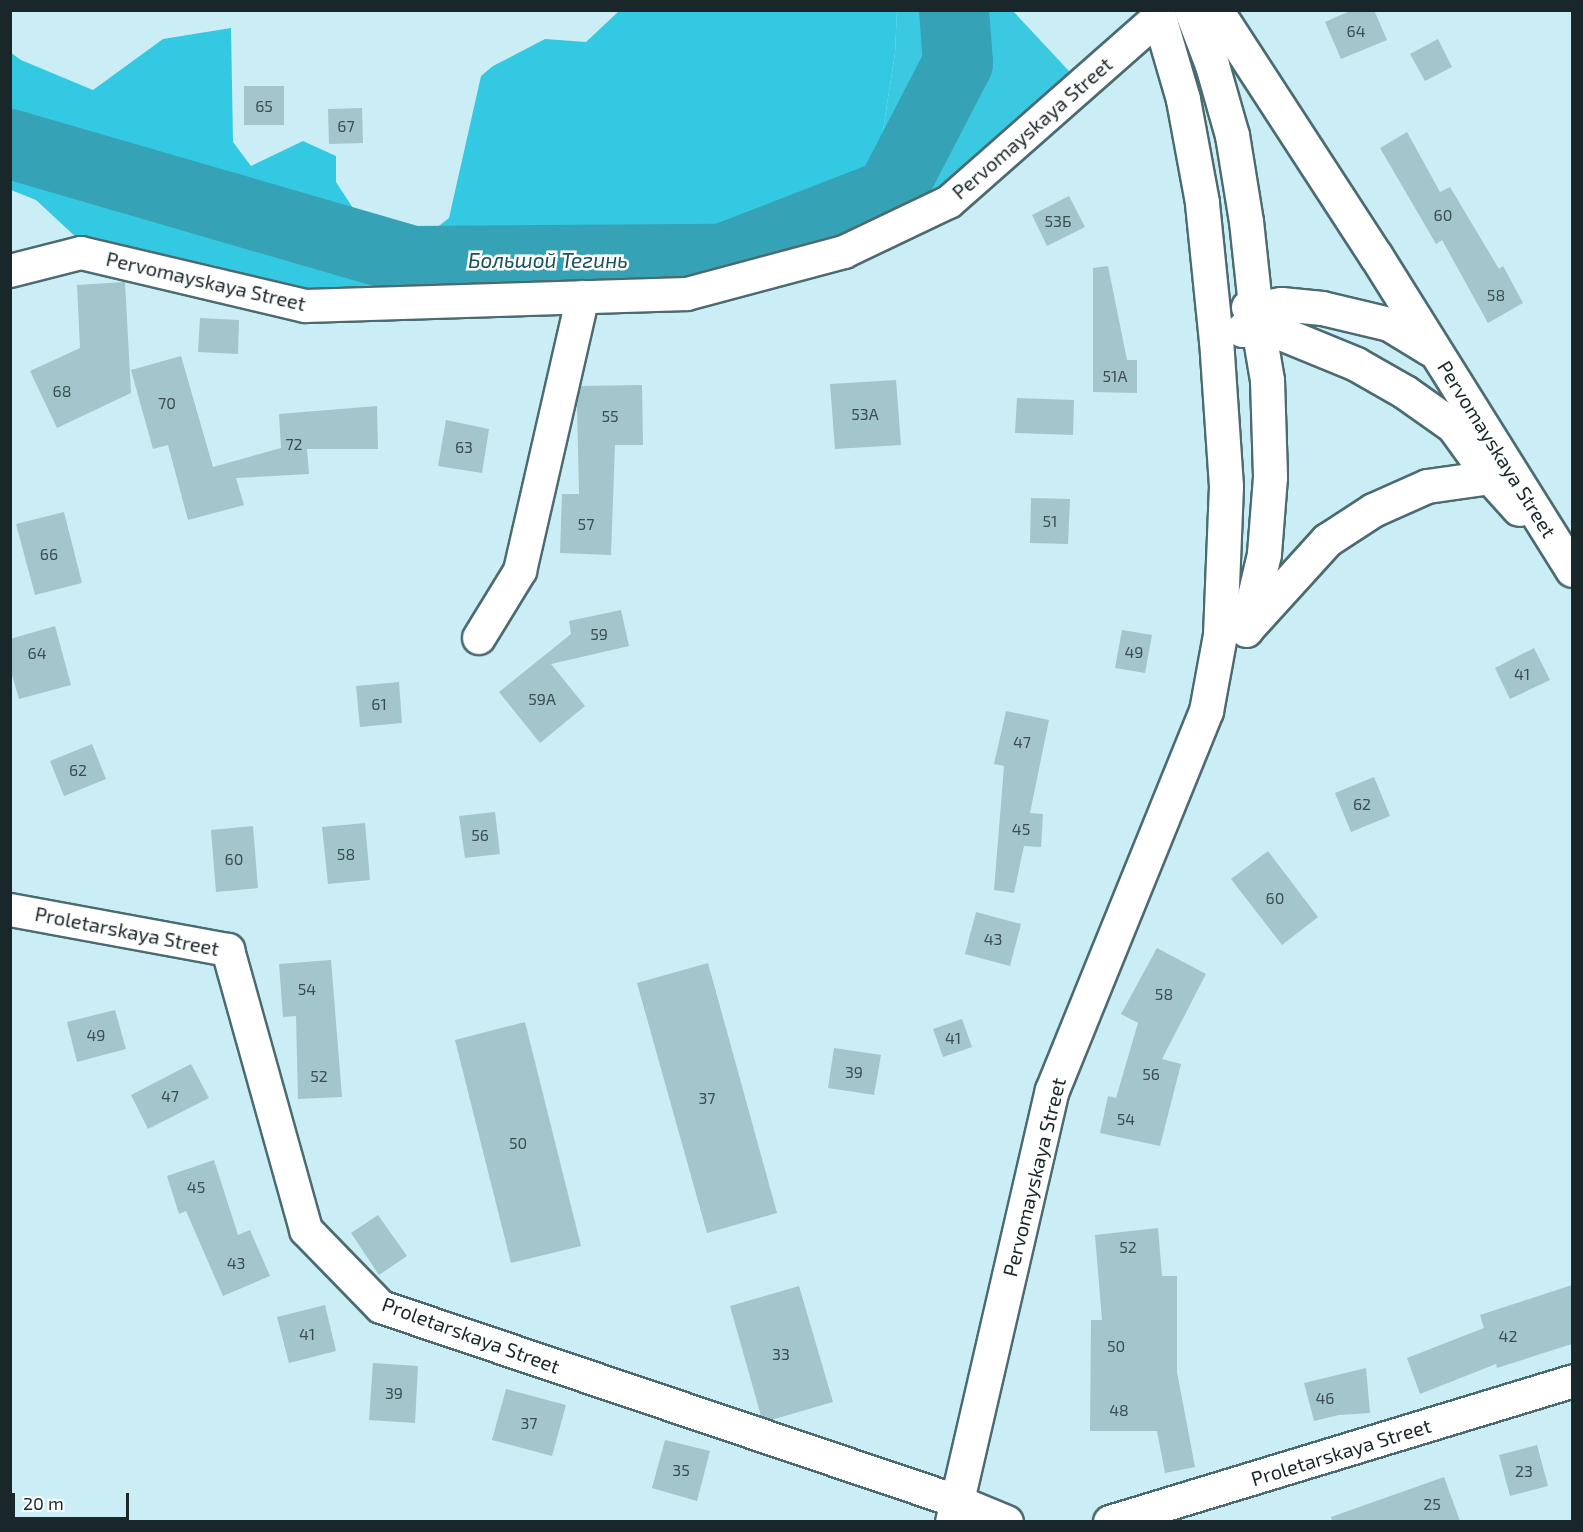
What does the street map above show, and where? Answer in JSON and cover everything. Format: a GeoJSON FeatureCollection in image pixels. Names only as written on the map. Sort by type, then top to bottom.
{"type":"FeatureCollection","features":[{"type":"Feature","properties":{"kind":"street","name":"Pervomayskaya Street"},"geometry":{"type":"LineString","coordinates":[[1216,10],[1437,353],[1569,564]]}},
{"type":"Feature","properties":{"kind":"street","name":"Pervomayskaya Street"},"geometry":{"type":"LineString","coordinates":[[954,1511],[1052,1090],[1206,711],[1233,632],[1222,426],[1207,247],[1202,202],[1169,12]]}},
{"type":"Feature","properties":{"kind":"street","name":"Pervomayskaya Street"},"geometry":{"type":"LineString","coordinates":[[10,271],[81,254],[306,306],[687,294],[844,252],[949,202],[1169,12]]}},
{"type":"Feature","properties":{"kind":"street"},"geometry":{"type":"LineString","coordinates":[[1169,12],[1212,64],[1232,135],[1267,380],[1270,477],[1264,554],[1233,632]]}},
{"type":"Feature","properties":{"kind":"street"},"geometry":{"type":"LineString","coordinates":[[1207,247],[1225,286],[1266,327],[1356,364],[1405,392],[1453,426],[1490,477]]}},
{"type":"Feature","properties":{"kind":"street"},"geometry":{"type":"LineString","coordinates":[[479,638],[520,571],[583,297]]}},
{"type":"Feature","properties":{"kind":"street"},"geometry":{"type":"LineString","coordinates":[[1222,426],[1227,368],[1241,331],[1265,307],[1281,304],[1322,309],[1389,324],[1437,353]]}},
{"type":"Feature","properties":{"kind":"street","name":"Pervomayskaya Street"},"geometry":{"type":"LineString","coordinates":[[1233,632],[1327,540],[1372,510],[1427,486],[1490,477],[1569,564]]}},
{"type":"Feature","properties":{"kind":"street","name":"Proletarskaya Street"},"geometry":{"type":"LineString","coordinates":[[11,905],[228,950],[306,1230],[381,1307],[954,1511],[1007,1521]]}},
{"type":"Feature","properties":{"kind":"street","name":"Proletarskaya Street"},"geometry":{"type":"LineString","coordinates":[[1110,1521],[1572,1382]]}},
{"type":"Feature","properties":{"kind":"shaded area"},"geometry":{"type":"Polygon","coordinates":[[[619,11],[897,11],[895,53],[879,156],[844,252],[687,294],[306,306],[78,239],[36,200],[11,190],[10,52],[21,60],[93,90],[163,39],[231,28],[233,142],[251,166],[303,141],[336,156],[336,182],[364,225],[412,247],[449,218],[481,76],[493,66],[545,39],[586,42],[619,11]]]}},
{"type":"Feature","properties":{"kind":"shaded area"},"geometry":{"type":"Polygon","coordinates":[[[897,11],[1013,11],[1082,85],[949,202],[844,252],[879,156],[895,53],[897,11]]]}},
{"type":"Feature","properties":{"kind":"building"},"geometry":{"type":"Polygon","coordinates":[[[1352,10],[1374,10],[1387,40],[1341,59],[1325,22],[1352,10]]]}},
{"type":"Feature","properties":{"kind":"building"},"geometry":{"type":"Polygon","coordinates":[[[1438,39],[1452,67],[1425,81],[1410,54],[1438,39]]]}},
{"type":"Feature","properties":{"kind":"building"},"geometry":{"type":"Polygon","coordinates":[[[244,86],[284,86],[284,125],[244,125],[244,86]]]}},
{"type":"Feature","properties":{"kind":"building"},"geometry":{"type":"Polygon","coordinates":[[[362,108],[363,143],[329,144],[328,109],[362,108]]]}},
{"type":"Feature","properties":{"kind":"building"},"geometry":{"type":"Polygon","coordinates":[[[1407,132],[1440,192],[1450,187],[1499,269],[1503,266],[1523,303],[1488,323],[1442,240],[1436,244],[1380,148],[1407,132]]]}},
{"type":"Feature","properties":{"kind":"building"},"geometry":{"type":"Polygon","coordinates":[[[1069,196],[1085,227],[1047,246],[1032,215],[1069,196]]]}},
{"type":"Feature","properties":{"kind":"building"},"geometry":{"type":"Polygon","coordinates":[[[1108,266],[1127,360],[1137,360],[1137,393],[1093,392],[1093,268],[1108,266]]]}},
{"type":"Feature","properties":{"kind":"building"},"geometry":{"type":"Polygon","coordinates":[[[125,282],[131,393],[57,428],[30,371],[80,348],[77,285],[125,282]]]}},
{"type":"Feature","properties":{"kind":"building"},"geometry":{"type":"Polygon","coordinates":[[[200,318],[239,320],[238,354],[198,352],[200,318]]]}},
{"type":"Feature","properties":{"kind":"building"},"geometry":{"type":"Polygon","coordinates":[[[181,356],[213,467],[281,448],[279,414],[377,406],[378,449],[307,449],[309,474],[236,478],[244,505],[188,520],[168,445],[153,449],[131,370],[181,356]]]}},
{"type":"Feature","properties":{"kind":"building"},"geometry":{"type":"Polygon","coordinates":[[[896,380],[901,445],[835,449],[830,384],[896,380]]]}},
{"type":"Feature","properties":{"kind":"building"},"geometry":{"type":"Polygon","coordinates":[[[642,385],[643,445],[615,445],[611,555],[560,553],[562,494],[579,494],[577,405],[581,386],[642,385]]]}},
{"type":"Feature","properties":{"kind":"building"},"geometry":{"type":"Polygon","coordinates":[[[1017,398],[1074,400],[1073,435],[1015,433],[1017,398]]]}},
{"type":"Feature","properties":{"kind":"building"},"geometry":{"type":"Polygon","coordinates":[[[446,420],[489,429],[482,473],[438,466],[446,420]]]}},
{"type":"Feature","properties":{"kind":"building"},"geometry":{"type":"Polygon","coordinates":[[[1031,498],[1070,499],[1068,544],[1030,543],[1031,498]]]}},
{"type":"Feature","properties":{"kind":"building"},"geometry":{"type":"Polygon","coordinates":[[[64,512],[82,583],[35,595],[16,524],[64,512]]]}},
{"type":"Feature","properties":{"kind":"building"},"geometry":{"type":"Polygon","coordinates":[[[621,610],[629,646],[551,664],[585,706],[540,743],[499,692],[571,634],[569,621],[621,610]]]}},
{"type":"Feature","properties":{"kind":"building"},"geometry":{"type":"Polygon","coordinates":[[[55,626],[71,685],[19,699],[10,668],[10,639],[55,626]]]}},
{"type":"Feature","properties":{"kind":"building"},"geometry":{"type":"Polygon","coordinates":[[[1122,630],[1152,635],[1145,673],[1115,668],[1122,630]]]}},
{"type":"Feature","properties":{"kind":"building"},"geometry":{"type":"Polygon","coordinates":[[[1534,648],[1550,680],[1510,699],[1495,668],[1534,648]]]}},
{"type":"Feature","properties":{"kind":"building"},"geometry":{"type":"Polygon","coordinates":[[[399,682],[402,723],[360,727],[356,686],[399,682]]]}},
{"type":"Feature","properties":{"kind":"building"},"geometry":{"type":"Polygon","coordinates":[[[1006,711],[1049,720],[1030,813],[1043,814],[1041,847],[1024,846],[1014,893],[994,890],[1004,766],[994,764],[1006,711]]]}},
{"type":"Feature","properties":{"kind":"building"},"geometry":{"type":"Polygon","coordinates":[[[92,744],[106,779],[64,796],[50,761],[92,744]]]}},
{"type":"Feature","properties":{"kind":"building"},"geometry":{"type":"Polygon","coordinates":[[[1374,777],[1390,816],[1351,832],[1335,793],[1374,777]]]}},
{"type":"Feature","properties":{"kind":"building"},"geometry":{"type":"Polygon","coordinates":[[[495,812],[500,854],[465,858],[459,816],[495,812]]]}},
{"type":"Feature","properties":{"kind":"building"},"geometry":{"type":"Polygon","coordinates":[[[365,823],[370,880],[328,884],[322,827],[365,823]]]}},
{"type":"Feature","properties":{"kind":"building"},"geometry":{"type":"Polygon","coordinates":[[[253,826],[258,888],[216,892],[211,830],[253,826]]]}},
{"type":"Feature","properties":{"kind":"building"},"geometry":{"type":"Polygon","coordinates":[[[1268,851],[1318,917],[1282,945],[1231,879],[1268,851]]]}},
{"type":"Feature","properties":{"kind":"building"},"geometry":{"type":"Polygon","coordinates":[[[976,912],[1021,924],[1010,966],[965,954],[976,912]]]}},
{"type":"Feature","properties":{"kind":"building"},"geometry":{"type":"Polygon","coordinates":[[[1157,948],[1206,974],[1162,1059],[1181,1064],[1160,1146],[1100,1133],[1108,1096],[1116,1098],[1138,1023],[1121,1014],[1157,948]]]}},
{"type":"Feature","properties":{"kind":"building"},"geometry":{"type":"Polygon","coordinates":[[[331,960],[342,1097],[298,1099],[296,1016],[283,1017],[279,964],[331,960]]]}},
{"type":"Feature","properties":{"kind":"building"},"geometry":{"type":"Polygon","coordinates":[[[708,963],[777,1213],[707,1233],[637,983],[708,963]]]}},
{"type":"Feature","properties":{"kind":"building"},"geometry":{"type":"Polygon","coordinates":[[[115,1010],[126,1049],[77,1062],[67,1022],[115,1010]]]}},
{"type":"Feature","properties":{"kind":"building"},"geometry":{"type":"Polygon","coordinates":[[[962,1019],[972,1047],[943,1057],[933,1029],[962,1019]]]}},
{"type":"Feature","properties":{"kind":"building"},"geometry":{"type":"Polygon","coordinates":[[[525,1022],[581,1246],[511,1263],[455,1040],[525,1022]]]}},
{"type":"Feature","properties":{"kind":"building"},"geometry":{"type":"Polygon","coordinates":[[[834,1048],[881,1055],[874,1095],[828,1088],[834,1048]]]}},
{"type":"Feature","properties":{"kind":"building"},"geometry":{"type":"Polygon","coordinates":[[[191,1064],[209,1098],[148,1129],[131,1095],[191,1064]]]}},
{"type":"Feature","properties":{"kind":"building"},"geometry":{"type":"Polygon","coordinates":[[[214,1160],[238,1235],[250,1230],[270,1276],[223,1296],[186,1211],[179,1214],[167,1176],[214,1160]]]}},
{"type":"Feature","properties":{"kind":"building"},"geometry":{"type":"Polygon","coordinates":[[[378,1215],[407,1256],[379,1275],[351,1233],[378,1215]]]}},
{"type":"Feature","properties":{"kind":"building"},"geometry":{"type":"Polygon","coordinates":[[[1158,1228],[1162,1276],[1177,1276],[1177,1372],[1195,1467],[1165,1473],[1157,1431],[1090,1431],[1091,1320],[1102,1320],[1095,1235],[1158,1228]]]}},
{"type":"Feature","properties":{"kind":"building"},"geometry":{"type":"Polygon","coordinates":[[[1572,1285],[1572,1344],[1497,1368],[1496,1364],[1420,1394],[1407,1358],[1484,1328],[1480,1315],[1572,1285]]]}},
{"type":"Feature","properties":{"kind":"building"},"geometry":{"type":"Polygon","coordinates":[[[799,1286],[833,1402],[771,1420],[761,1416],[730,1306],[799,1286]]]}},
{"type":"Feature","properties":{"kind":"building"},"geometry":{"type":"Polygon","coordinates":[[[325,1305],[336,1351],[289,1363],[277,1317],[325,1305]]]}},
{"type":"Feature","properties":{"kind":"building"},"geometry":{"type":"Polygon","coordinates":[[[373,1363],[418,1366],[415,1423],[369,1420],[373,1363]]]}},
{"type":"Feature","properties":{"kind":"building"},"geometry":{"type":"Polygon","coordinates":[[[1366,1368],[1370,1413],[1339,1415],[1314,1421],[1304,1383],[1366,1368]]]}},
{"type":"Feature","properties":{"kind":"building"},"geometry":{"type":"Polygon","coordinates":[[[506,1389],[566,1405],[552,1456],[492,1440],[506,1389]]]}},
{"type":"Feature","properties":{"kind":"building"},"geometry":{"type":"Polygon","coordinates":[[[665,1440],[710,1451],[697,1501],[652,1488],[665,1440]]]}},
{"type":"Feature","properties":{"kind":"building"},"geometry":{"type":"Polygon","coordinates":[[[1537,1445],[1548,1486],[1510,1496],[1499,1455],[1537,1445]]]}},
{"type":"Feature","properties":{"kind":"building"},"geometry":{"type":"Polygon","coordinates":[[[1444,1477],[1460,1521],[1332,1521],[1331,1517],[1444,1477]]]}},
{"type":"Feature","properties":{"kind":"waterway","name":"Большой Тегинь"},"geometry":{"type":"LineString","coordinates":[[10,144],[412,261],[722,259],[890,194],[958,63],[954,10]]}}]}
